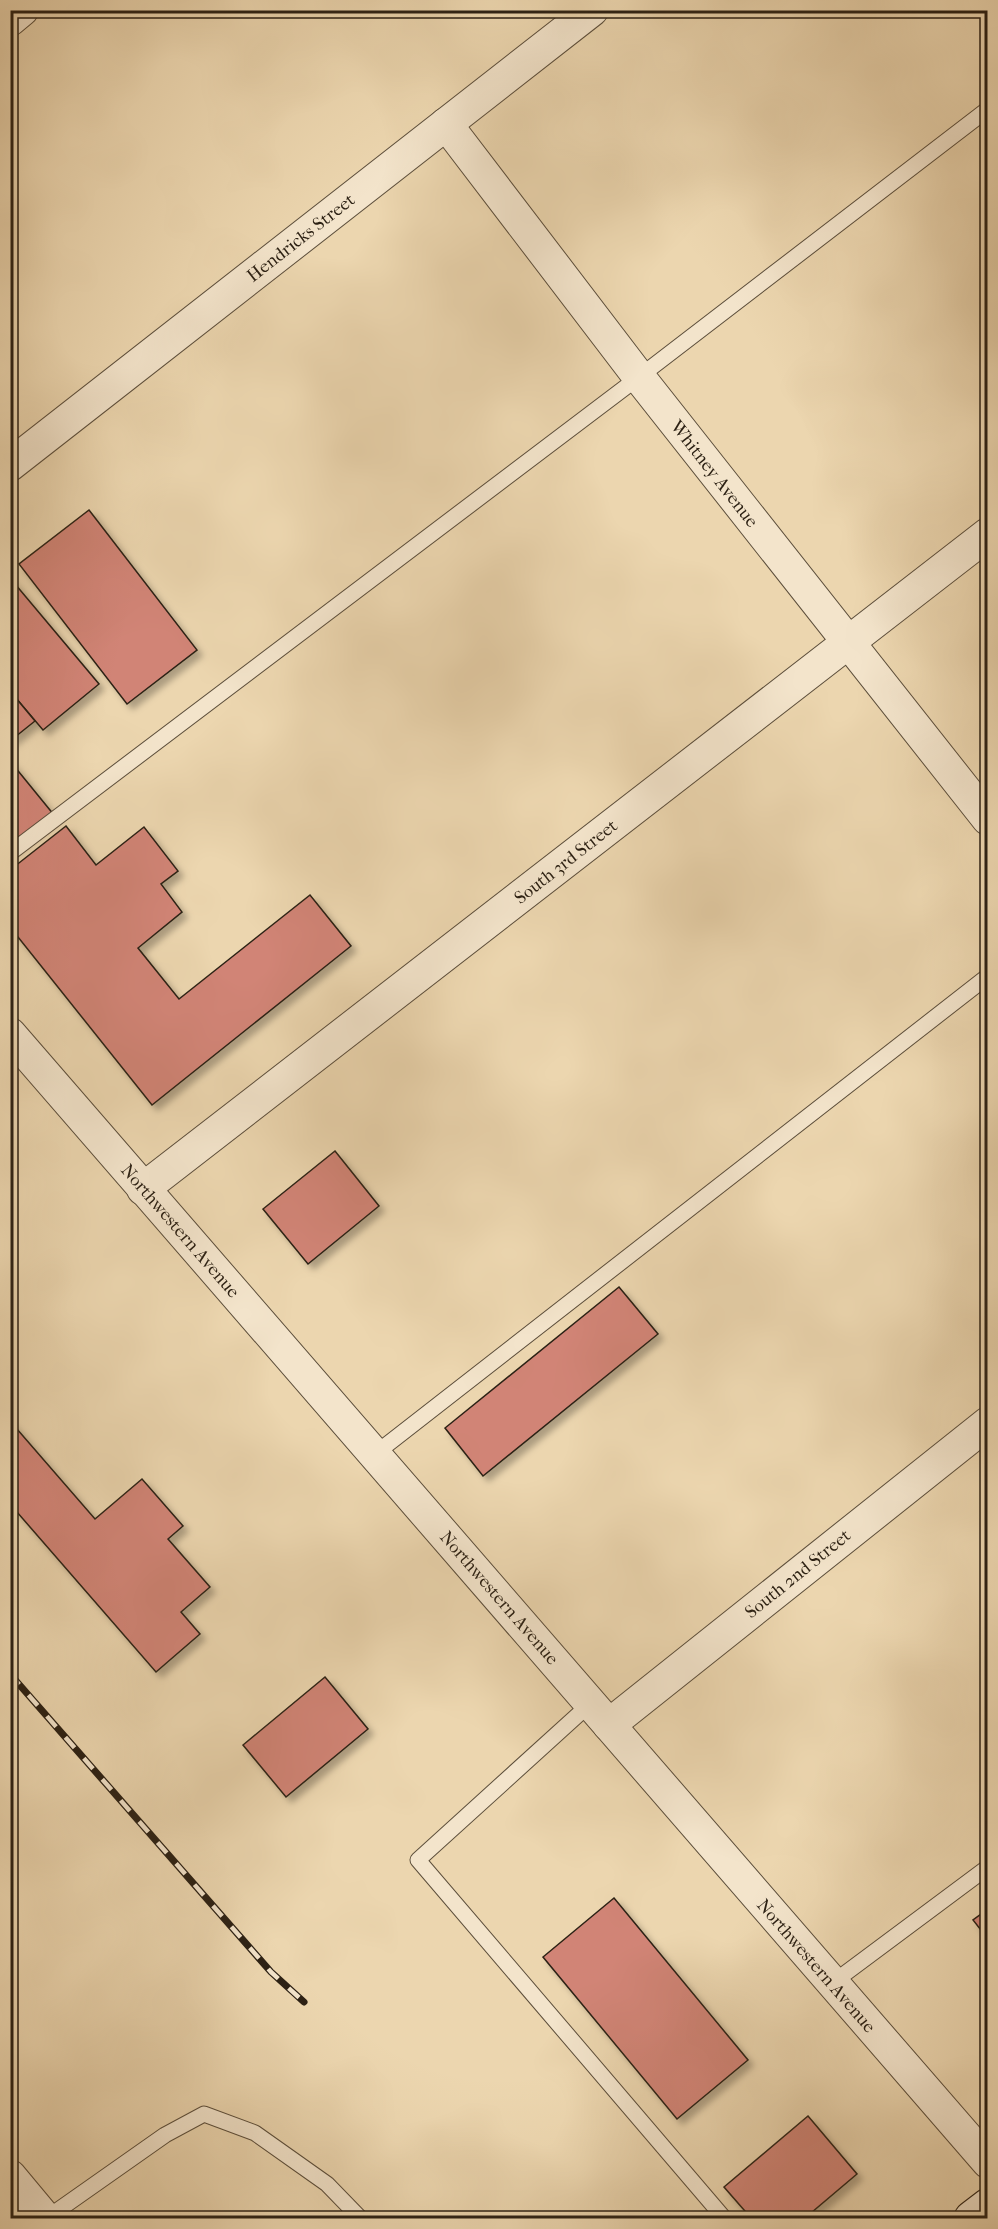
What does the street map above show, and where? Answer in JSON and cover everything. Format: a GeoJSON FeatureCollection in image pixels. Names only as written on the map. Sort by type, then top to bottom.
{"type":"FeatureCollection","features":[{"type":"Feature","properties":{"kind":"main road"},"geometry":{"type":"LineString","coordinates":[[971,2218],[987,2205]]}},
{"type":"Feature","properties":{"kind":"street"},"geometry":{"type":"LineString","coordinates":[[10,20],[22,10]]}},
{"type":"Feature","properties":{"kind":"street","name":"Hendricks Street"},"geometry":{"type":"LineString","coordinates":[[10,465],[592,10]]}},
{"type":"Feature","properties":{"kind":"street","name":"Whitney Avenue"},"geometry":{"type":"LineString","coordinates":[[446,124],[639,377],[987,819]]}},
{"type":"Feature","properties":{"kind":"street","name":"South 3rd Street"},"geometry":{"type":"LineString","coordinates":[[143,1189],[987,534]]}},
{"type":"Feature","properties":{"kind":"street","name":"Northwestern Avenue"},"geometry":{"type":"LineString","coordinates":[[10,1034],[987,2162]]}},
{"type":"Feature","properties":{"kind":"street","name":"South 2nd Street"},"geometry":{"type":"LineString","coordinates":[[600,1714],[987,1423]]}},
{"type":"Feature","properties":{"kind":"street"},"geometry":{"type":"LineString","coordinates":[[10,2176],[46,2218]]}},
{"type":"Feature","properties":{"kind":"lane"},"geometry":{"type":"LineString","coordinates":[[10,853],[639,377],[987,109]]}},
{"type":"Feature","properties":{"kind":"lane"},"geometry":{"type":"LineString","coordinates":[[375,1454],[987,976]]}},
{"type":"Feature","properties":{"kind":"lane"},"geometry":{"type":"LineString","coordinates":[[600,1714],[418,1860],[724,2218]]}},
{"type":"Feature","properties":{"kind":"lane"},"geometry":{"type":"LineString","coordinates":[[831,1984],[987,1867]]}},
{"type":"Feature","properties":{"kind":"lane"},"geometry":{"type":"LineString","coordinates":[[46,2218],[165,2135],[204,2114],[255,2133],[327,2184],[360,2218]]}},
{"type":"Feature","properties":{"kind":"building"},"geometry":{"type":"Polygon","coordinates":[[[89,510],[197,650],[127,704],[19,564],[89,510]]]}},
{"type":"Feature","properties":{"kind":"building"},"geometry":{"type":"Polygon","coordinates":[[[10,578],[99,684],[43,730],[10,691],[10,578]]]}},
{"type":"Feature","properties":{"kind":"building"},"geometry":{"type":"Polygon","coordinates":[[[10,691],[35,721],[10,741],[10,691]]]}},
{"type":"Feature","properties":{"kind":"building"},"geometry":{"type":"Polygon","coordinates":[[[10,761],[54,815],[10,850],[10,761]]]}},
{"type":"Feature","properties":{"kind":"building"},"geometry":{"type":"Polygon","coordinates":[[[66,826],[96,865],[144,827],[178,871],[161,884],[182,912],[138,948],[179,999],[310,895],[351,946],[152,1105],[10,927],[10,870],[66,826]]]}},
{"type":"Feature","properties":{"kind":"building"},"geometry":{"type":"Polygon","coordinates":[[[335,1151],[379,1206],[308,1264],[263,1209],[335,1151]]]}},
{"type":"Feature","properties":{"kind":"building"},"geometry":{"type":"Polygon","coordinates":[[[619,1287],[658,1334],[483,1476],[445,1428],[619,1287]]]}},
{"type":"Feature","properties":{"kind":"building"},"geometry":{"type":"Polygon","coordinates":[[[10,1421],[95,1519],[142,1479],[183,1526],[168,1539],[210,1587],[181,1612],[200,1634],[156,1672],[10,1504],[10,1421]]]}},
{"type":"Feature","properties":{"kind":"building"},"geometry":{"type":"Polygon","coordinates":[[[325,1677],[368,1729],[286,1797],[243,1745],[325,1677]]]}},
{"type":"Feature","properties":{"kind":"building"},"geometry":{"type":"Polygon","coordinates":[[[614,1898],[748,2060],[677,2119],[543,1957],[614,1898]]]}},
{"type":"Feature","properties":{"kind":"building"},"geometry":{"type":"Polygon","coordinates":[[[988,1909],[988,1939],[973,1920],[988,1909]]]}},
{"type":"Feature","properties":{"kind":"building"},"geometry":{"type":"Polygon","coordinates":[[[808,2116],[857,2174],[805,2218],[751,2218],[724,2187],[808,2116]]]}},
{"type":"Feature","properties":{"kind":"railway"},"geometry":{"type":"LineString","coordinates":[[10,1674],[271,1972],[304,2002]]}}]}
